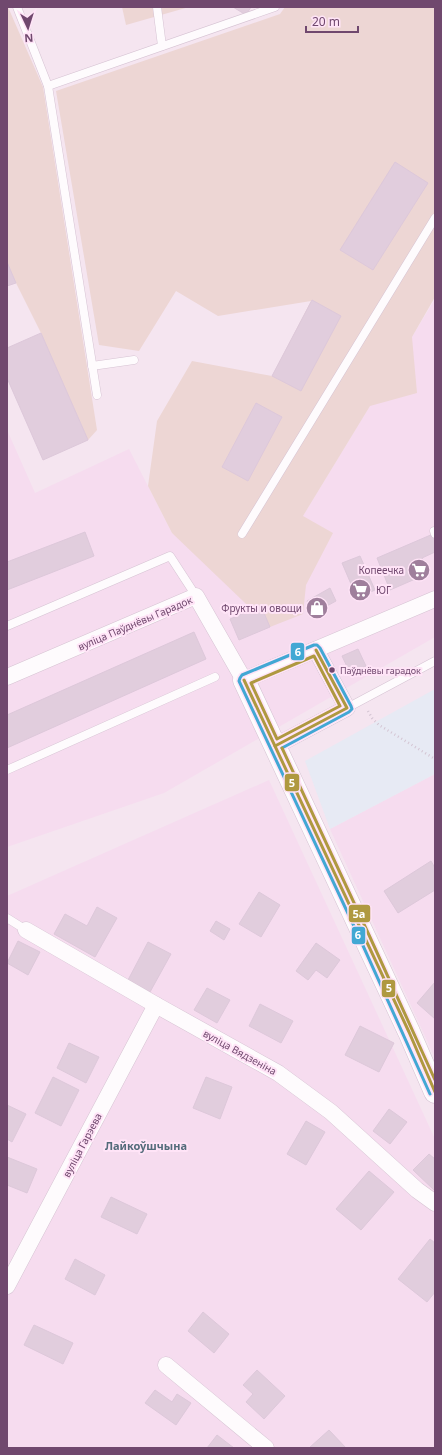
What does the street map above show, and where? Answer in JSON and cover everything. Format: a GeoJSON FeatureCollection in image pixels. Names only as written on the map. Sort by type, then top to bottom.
{"type":"FeatureCollection","features":[{"type":"Feature","properties":{"kind":"street","name":"вуліца Паўднёвы Гарадок"},"geometry":{"type":"LineString","coordinates":[[7,677],[196,596],[244,680],[409,1032],[435,1092]]}},
{"type":"Feature","properties":{"kind":"street"},"geometry":{"type":"LineString","coordinates":[[244,680],[435,599]]}},
{"type":"Feature","properties":{"kind":"street"},"geometry":{"type":"LineString","coordinates":[[279,754],[346,708],[316,650]]}},
{"type":"Feature","properties":{"kind":"street","name":"вуліца Вядзеніна"},"geometry":{"type":"LineString","coordinates":[[26,930],[278,1073],[331,1112],[417,1190],[435,1203]]}},
{"type":"Feature","properties":{"kind":"street","name":"вуліца Гарэева"},"geometry":{"type":"LineString","coordinates":[[7,1286],[156,1005]]}},
{"type":"Feature","properties":{"kind":"street"},"geometry":{"type":"LineString","coordinates":[[166,1365],[266,1448]]}},
{"type":"Feature","properties":{"kind":"lane"},"geometry":{"type":"LineString","coordinates":[[17,7],[48,86],[97,395]]}},
{"type":"Feature","properties":{"kind":"lane"},"geometry":{"type":"LineString","coordinates":[[157,7],[162,46]]}},
{"type":"Feature","properties":{"kind":"lane"},"geometry":{"type":"LineString","coordinates":[[48,86],[275,7]]}},
{"type":"Feature","properties":{"kind":"lane"},"geometry":{"type":"LineString","coordinates":[[242,534],[435,218]]}},
{"type":"Feature","properties":{"kind":"lane"},"geometry":{"type":"LineString","coordinates":[[92,366],[134,360]]}},
{"type":"Feature","properties":{"kind":"lane"},"geometry":{"type":"LineString","coordinates":[[7,626],[170,556],[196,596]]}},
{"type":"Feature","properties":{"kind":"lane"},"geometry":{"type":"LineString","coordinates":[[346,708],[435,661]]}},
{"type":"Feature","properties":{"kind":"lane"},"geometry":{"type":"LineString","coordinates":[[7,770],[215,677]]}},
{"type":"Feature","properties":{"kind":"lane"},"geometry":{"type":"LineString","coordinates":[[7,918],[26,930]]}},
{"type":"Feature","properties":{"kind":"path"},"geometry":{"type":"LineString","coordinates":[[362,700],[372,718],[379,725],[435,759]]}},
{"type":"Feature","properties":{"kind":"shaded area"},"geometry":{"type":"Polygon","coordinates":[[[7,7],[43,87],[97,430],[88,440],[41,333],[7,262],[7,7]]]}},
{"type":"Feature","properties":{"kind":"shaded area"},"geometry":{"type":"Polygon","coordinates":[[[122,7],[189,7],[126,25],[122,7]]]}},
{"type":"Feature","properties":{"kind":"shaded area"},"geometry":{"type":"Polygon","coordinates":[[[285,7],[435,7],[435,297],[412,337],[417,393],[370,406],[303,516],[333,533],[306,585],[303,614],[270,627],[172,533],[148,486],[157,421],[192,361],[272,376],[311,301],[218,316],[176,291],[139,351],[99,345],[56,91],[280,14],[285,7]]]}},
{"type":"Feature","properties":{"kind":"shaded area"},"geometry":{"type":"Polygon","coordinates":[[[435,299],[435,637],[164,793],[7,847],[7,430],[35,493],[129,449],[172,533],[253,598],[435,299]]]}},
{"type":"Feature","properties":{"kind":"shaded area"},"geometry":{"type":"Polygon","coordinates":[[[435,689],[435,774],[330,829],[305,761],[435,689]]]}},
{"type":"Feature","properties":{"kind":"shaded area"},"geometry":{"type":"Polygon","coordinates":[[[435,774],[435,1058],[330,829],[435,774]]]}},
{"type":"Feature","properties":{"kind":"shaded area"},"geometry":{"type":"Polygon","coordinates":[[[269,780],[435,1139],[435,1448],[7,1448],[7,896],[269,780]]]}},
{"type":"Feature","properties":{"kind":"building"},"geometry":{"type":"Polygon","coordinates":[[[233,7],[251,7],[246,15],[233,7]]]}},
{"type":"Feature","properties":{"kind":"building"},"geometry":{"type":"Polygon","coordinates":[[[395,162],[428,183],[373,270],[340,250],[395,162]]]}},
{"type":"Feature","properties":{"kind":"building"},"geometry":{"type":"Polygon","coordinates":[[[7,262],[16,283],[7,286],[7,262]]]}},
{"type":"Feature","properties":{"kind":"building"},"geometry":{"type":"Polygon","coordinates":[[[312,300],[341,316],[301,391],[272,376],[312,300]]]}},
{"type":"Feature","properties":{"kind":"building"},"geometry":{"type":"Polygon","coordinates":[[[41,333],[88,440],[43,460],[7,378],[7,348],[41,333]]]}},
{"type":"Feature","properties":{"kind":"building"},"geometry":{"type":"Polygon","coordinates":[[[256,403],[282,417],[248,481],[222,467],[256,403]]]}},
{"type":"Feature","properties":{"kind":"building"},"geometry":{"type":"Polygon","coordinates":[[[85,532],[94,556],[7,590],[7,562],[85,532]]]}},
{"type":"Feature","properties":{"kind":"building"},"geometry":{"type":"Polygon","coordinates":[[[433,534],[435,540],[435,552],[422,558],[429,573],[390,590],[377,558],[433,534]]]}},
{"type":"Feature","properties":{"kind":"building"},"geometry":{"type":"Polygon","coordinates":[[[360,556],[375,590],[357,598],[342,563],[360,556]]]}},
{"type":"Feature","properties":{"kind":"building"},"geometry":{"type":"Polygon","coordinates":[[[330,588],[336,601],[314,613],[307,601],[330,588]]]}},
{"type":"Feature","properties":{"kind":"building"},"geometry":{"type":"Polygon","coordinates":[[[261,606],[270,627],[239,640],[230,619],[261,606]]]}},
{"type":"Feature","properties":{"kind":"building"},"geometry":{"type":"Polygon","coordinates":[[[194,632],[206,659],[7,748],[7,715],[194,632]]]}},
{"type":"Feature","properties":{"kind":"building"},"geometry":{"type":"Polygon","coordinates":[[[358,649],[366,666],[350,673],[342,656],[358,649]]]}},
{"type":"Feature","properties":{"kind":"building"},"geometry":{"type":"Polygon","coordinates":[[[431,861],[435,868],[435,890],[398,913],[384,891],[431,861]]]}},
{"type":"Feature","properties":{"kind":"building"},"geometry":{"type":"Polygon","coordinates":[[[259,892],[280,905],[261,937],[239,924],[259,892]]]}},
{"type":"Feature","properties":{"kind":"building"},"geometry":{"type":"Polygon","coordinates":[[[97,907],[117,918],[95,957],[54,934],[65,914],[87,926],[97,907]]]}},
{"type":"Feature","properties":{"kind":"building"},"geometry":{"type":"Polygon","coordinates":[[[216,921],[230,929],[224,940],[210,931],[216,921]]]}},
{"type":"Feature","properties":{"kind":"building"},"geometry":{"type":"Polygon","coordinates":[[[18,941],[40,952],[28,975],[7,963],[18,941]]]}},
{"type":"Feature","properties":{"kind":"building"},"geometry":{"type":"Polygon","coordinates":[[[148,942],[171,954],[150,992],[128,980],[148,942]]]}},
{"type":"Feature","properties":{"kind":"building"},"geometry":{"type":"Polygon","coordinates":[[[316,943],[340,960],[327,978],[316,970],[308,980],[296,971],[316,943]]]}},
{"type":"Feature","properties":{"kind":"building"},"geometry":{"type":"Polygon","coordinates":[[[435,982],[435,1019],[417,1003],[435,982]]]}},
{"type":"Feature","properties":{"kind":"building"},"geometry":{"type":"Polygon","coordinates":[[[207,988],[230,1000],[217,1023],[194,1010],[207,988]]]}},
{"type":"Feature","properties":{"kind":"building"},"geometry":{"type":"Polygon","coordinates":[[[260,1004],[293,1021],[281,1043],[249,1026],[260,1004]]]}},
{"type":"Feature","properties":{"kind":"building"},"geometry":{"type":"Polygon","coordinates":[[[360,1026],[394,1043],[379,1072],[345,1055],[360,1026]]]}},
{"type":"Feature","properties":{"kind":"building"},"geometry":{"type":"Polygon","coordinates":[[[69,1043],[99,1057],[86,1083],[57,1068],[69,1043]]]}},
{"type":"Feature","properties":{"kind":"building"},"geometry":{"type":"Polygon","coordinates":[[[53,1077],[79,1090],[61,1126],[35,1113],[53,1077]]]}},
{"type":"Feature","properties":{"kind":"building"},"geometry":{"type":"Polygon","coordinates":[[[206,1077],[232,1087],[220,1119],[193,1108],[206,1077]]]}},
{"type":"Feature","properties":{"kind":"building"},"geometry":{"type":"Polygon","coordinates":[[[7,1105],[26,1114],[12,1142],[7,1139],[7,1105]]]}},
{"type":"Feature","properties":{"kind":"building"},"geometry":{"type":"Polygon","coordinates":[[[389,1109],[407,1122],[390,1144],[373,1131],[389,1109]]]}},
{"type":"Feature","properties":{"kind":"building"},"geometry":{"type":"Polygon","coordinates":[[[306,1121],[325,1132],[306,1165],[287,1154],[306,1121]]]}},
{"type":"Feature","properties":{"kind":"building"},"geometry":{"type":"Polygon","coordinates":[[[429,1154],[435,1159],[435,1191],[413,1170],[429,1154]]]}},
{"type":"Feature","properties":{"kind":"building"},"geometry":{"type":"Polygon","coordinates":[[[7,1157],[37,1169],[27,1193],[7,1185],[7,1157]]]}},
{"type":"Feature","properties":{"kind":"building"},"geometry":{"type":"Polygon","coordinates":[[[369,1171],[394,1192],[361,1230],[336,1209],[369,1171]]]}},
{"type":"Feature","properties":{"kind":"building"},"geometry":{"type":"Polygon","coordinates":[[[111,1197],[147,1214],[137,1234],[101,1217],[111,1197]]]}},
{"type":"Feature","properties":{"kind":"building"},"geometry":{"type":"Polygon","coordinates":[[[430,1239],[435,1243],[435,1292],[427,1302],[398,1279],[430,1239]]]}},
{"type":"Feature","properties":{"kind":"building"},"geometry":{"type":"Polygon","coordinates":[[[75,1259],[105,1275],[95,1295],[65,1279],[75,1259]]]}},
{"type":"Feature","properties":{"kind":"building"},"geometry":{"type":"Polygon","coordinates":[[[203,1312],[229,1334],[214,1353],[188,1331],[203,1312]]]}},
{"type":"Feature","properties":{"kind":"building"},"geometry":{"type":"Polygon","coordinates":[[[34,1325],[73,1343],[63,1364],[24,1345],[34,1325]]]}},
{"type":"Feature","properties":{"kind":"building"},"geometry":{"type":"Polygon","coordinates":[[[257,1370],[285,1396],[264,1419],[246,1402],[253,1394],[243,1385],[257,1370]]]}},
{"type":"Feature","properties":{"kind":"building"},"geometry":{"type":"Polygon","coordinates":[[[155,1390],[172,1402],[177,1394],[191,1403],[176,1425],[145,1403],[155,1390]]]}},
{"type":"Feature","properties":{"kind":"building"},"geometry":{"type":"Polygon","coordinates":[[[329,1430],[346,1448],[309,1448],[329,1430]]]}},
{"type":"Feature","properties":{"kind":"building"},"geometry":{"type":"Polygon","coordinates":[[[217,1435],[234,1448],[207,1448],[217,1435]]]}},
{"type":"Feature","properties":{"kind":"transit line","name":"6"},"geometry":{"type":"LineString","coordinates":[[282,748],[352,709],[317,645],[242,675],[239,681],[360,939],[430,1094]]}},
{"type":"Feature","properties":{"kind":"transit line","name":"5"},"geometry":{"type":"LineString","coordinates":[[275,746],[347,708],[316,650]]}},
{"type":"Feature","properties":{"kind":"transit line","name":"5а"},"geometry":{"type":"LineString","coordinates":[[314,656],[340,706],[277,739],[251,683],[314,656]]}},
{"type":"Feature","properties":{"kind":"transit line","name":"5"},"geometry":{"type":"LineString","coordinates":[[244,680],[409,1032],[435,1092]]}},
{"type":"Feature","properties":{"kind":"transit line","name":"5а"},"geometry":{"type":"LineString","coordinates":[[282,748],[435,1080]]}},
{"type":"Feature","properties":{"kind":"place","name":"Копеечка"},"geometry":{"type":"Point","coordinates":[419,570]}},
{"type":"Feature","properties":{"kind":"place","name":"ЮГ"},"geometry":{"type":"Point","coordinates":[360,590]}},
{"type":"Feature","properties":{"kind":"place","name":"Фрукты и овощи"},"geometry":{"type":"Point","coordinates":[317,608]}},
{"type":"Feature","properties":{"kind":"place","name":"Паўднёвы гарадок"},"geometry":{"type":"Point","coordinates":[332,670]}},
{"type":"Feature","properties":{"kind":"district","name":"Лайкоўшчына"},"geometry":{"type":"Point","coordinates":[146,1146]}}]}
